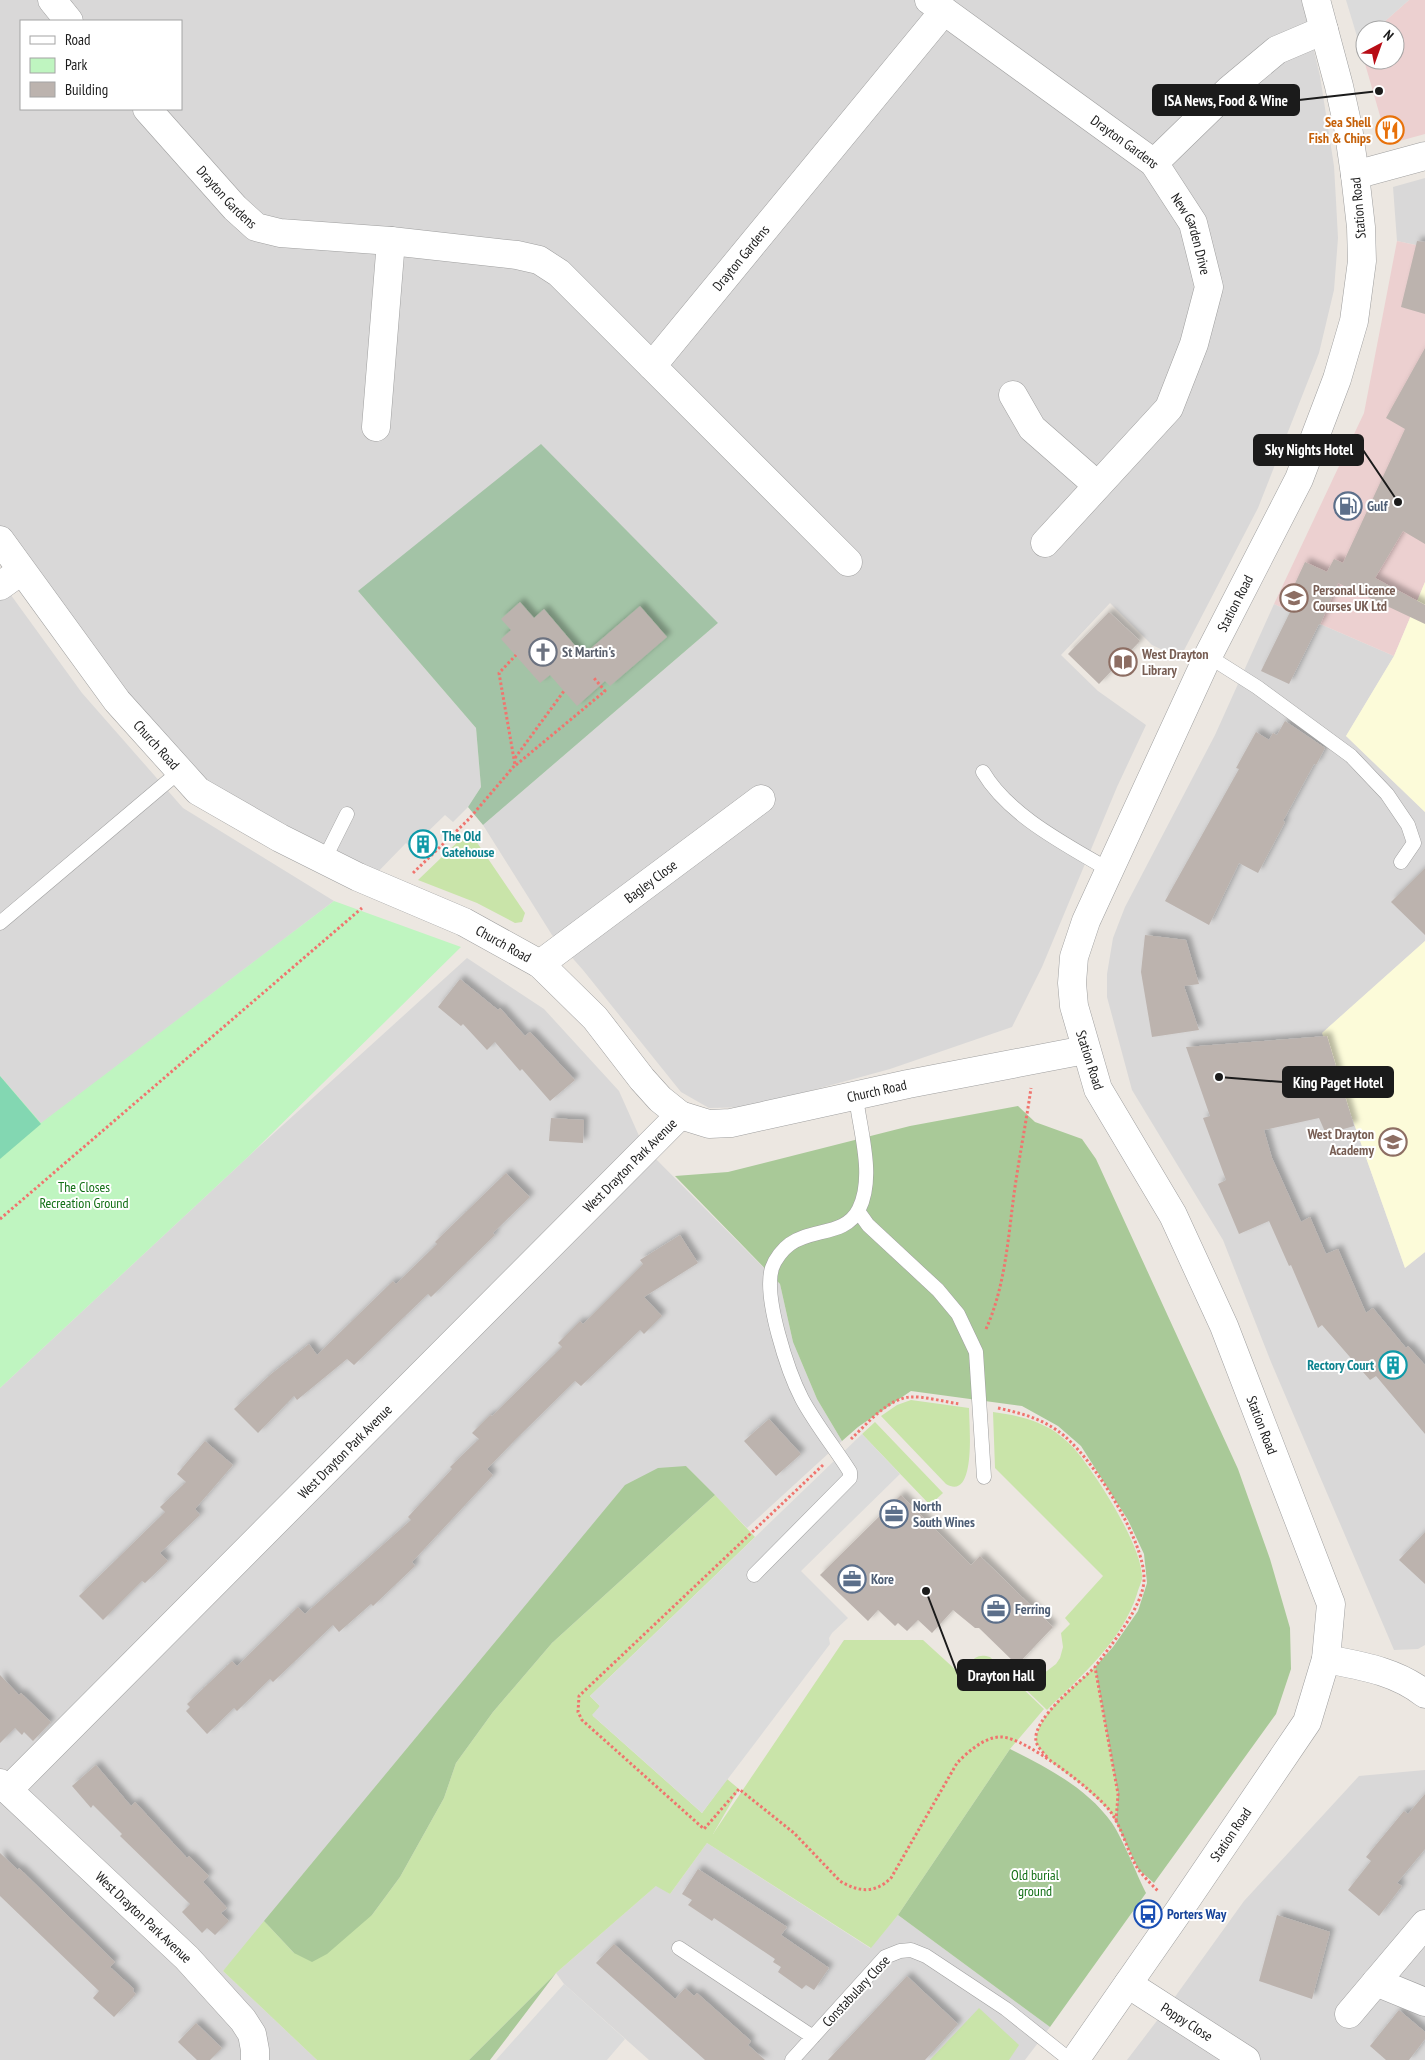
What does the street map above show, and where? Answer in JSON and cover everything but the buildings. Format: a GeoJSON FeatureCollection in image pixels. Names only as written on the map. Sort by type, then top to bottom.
{"type":"FeatureCollection","features":[{"type":"Feature","properties":{"kind":"street"},"geometry":{"type":"LineString","coordinates":[[52,0],[69,20]]}},
{"type":"Feature","properties":{"kind":"street","name":"Station Road"},"geometry":{"type":"LineString","coordinates":[[1075,2060],[1308,1722],[1326,1659],[1332,1604],[1224,1326],[1172,1216],[1098,1089],[1085,1050],[1074,1006],[1072,983],[1074,957],[1086,921],[1208,656],[1299,479],[1346,349],[1357,303],[1362,261],[1361,228],[1348,128],[1316,0]]}},
{"type":"Feature","properties":{"kind":"street","name":"Drayton Gardens"},"geometry":{"type":"LineString","coordinates":[[652,366],[937,5],[1154,163],[1228,90],[1277,50],[1324,30]]}},
{"type":"Feature","properties":{"kind":"street","name":"Drayton Gardens"},"geometry":{"type":"LineString","coordinates":[[148,110],[235,208],[256,227],[280,233],[391,241],[517,254],[539,260],[559,273],[848,562]]}},
{"type":"Feature","properties":{"kind":"street"},"geometry":{"type":"LineString","coordinates":[[1355,176],[1425,156]]}},
{"type":"Feature","properties":{"kind":"street","name":"New Garden Drive"},"geometry":{"type":"LineString","coordinates":[[1045,543],[1169,408],[1194,344],[1208,287],[1193,223],[1154,163]]}},
{"type":"Feature","properties":{"kind":"street"},"geometry":{"type":"LineString","coordinates":[[376,427],[391,241]]}},
{"type":"Feature","properties":{"kind":"street"},"geometry":{"type":"LineString","coordinates":[[1013,395],[1032,428],[1098,485]]}},
{"type":"Feature","properties":{"kind":"street","name":"Church Road"},"geometry":{"type":"LineString","coordinates":[[0,540],[10,579],[198,791],[280,838],[389,890],[464,922],[540,964],[595,1018],[642,1079],[660,1099],[680,1115],[709,1124],[731,1123],[856,1097],[908,1084],[1085,1050]]}},
{"type":"Feature","properties":{"kind":"street","name":"Bagley Close"},"geometry":{"type":"LineString","coordinates":[[540,964],[761,799]]}},
{"type":"Feature","properties":{"kind":"street","name":"West Drayton Park Avenue"},"geometry":{"type":"LineString","coordinates":[[255,2060],[252,2034],[243,2020],[187,1958],[4,1786],[680,1115]]}},
{"type":"Feature","properties":{"kind":"street"},"geometry":{"type":"LineString","coordinates":[[1326,1659],[1390,1673],[1422,1684]]}},
{"type":"Feature","properties":{"kind":"street"},"geometry":{"type":"LineString","coordinates":[[1349,2014],[1425,1924]]}},
{"type":"Feature","properties":{"kind":"street"},"geometry":{"type":"LineString","coordinates":[[1376,1982],[1425,2002]]}},
{"type":"Feature","properties":{"kind":"street","name":"Poppy Close"},"geometry":{"type":"LineString","coordinates":[[1128,1984],[1246,2060]]}},
{"type":"Feature","properties":{"kind":"lane"},"geometry":{"type":"LineString","coordinates":[[1208,656],[1257,687],[1351,756],[1387,794],[1408,825],[1414,843],[1400,862]]}},
{"type":"Feature","properties":{"kind":"lane"},"geometry":{"type":"LineString","coordinates":[[0,924],[180,771]]}},
{"type":"Feature","properties":{"kind":"lane"},"geometry":{"type":"LineString","coordinates":[[983,772],[988,781],[1013,806],[1040,828],[1109,870]]}},
{"type":"Feature","properties":{"kind":"lane"},"geometry":{"type":"LineString","coordinates":[[324,860],[346,814]]}},
{"type":"Feature","properties":{"kind":"lane"},"geometry":{"type":"LineString","coordinates":[[754,1575],[848,1481],[850,1472],[802,1398],[782,1350],[773,1303],[771,1275],[775,1262],[789,1244],[796,1240],[842,1227],[858,1211],[865,1195],[867,1176],[856,1097]]}},
{"type":"Feature","properties":{"kind":"lane"},"geometry":{"type":"LineString","coordinates":[[858,1211],[868,1225],[938,1290],[958,1314],[976,1352],[984,1477]]}},
{"type":"Feature","properties":{"kind":"lane","name":"Constabulary Close"},"geometry":{"type":"LineString","coordinates":[[679,1948],[813,2037]]}},
{"type":"Feature","properties":{"kind":"lane","name":"Constabulary Close"},"geometry":{"type":"LineString","coordinates":[[792,2060],[885,1957],[900,1951],[911,1950],[926,1956],[1006,2009],[1070,2060]]}},
{"type":"Feature","properties":{"kind":"path"},"geometry":{"type":"LineString","coordinates":[[515,765],[499,673],[516,655]]}},
{"type":"Feature","properties":{"kind":"path"},"geometry":{"type":"LineString","coordinates":[[0,1219],[389,890],[469,819],[515,765],[605,691],[594,678]]}},
{"type":"Feature","properties":{"kind":"path"},"geometry":{"type":"LineString","coordinates":[[514,758],[564,691]]}},
{"type":"Feature","properties":{"kind":"path"},"geometry":{"type":"LineString","coordinates":[[976,1352],[994,1311],[1010,1238],[1014,1194],[1036,1059]]}},
{"type":"Feature","properties":{"kind":"path"},"geometry":{"type":"LineString","coordinates":[[1050,1761],[1036,1743],[1040,1724],[1052,1709],[1095,1667],[1137,1606],[1144,1580],[1141,1556],[1127,1523],[1078,1448],[1058,1431],[1024,1414],[980,1406],[910,1397],[896,1402],[880,1412],[579,1696],[578,1712],[582,1720],[704,1829],[739,1789],[794,1833],[840,1881],[849,1887],[862,1890],[876,1889],[890,1878],[957,1763],[976,1746],[1001,1737],[1018,1740],[1081,1784],[1110,1811],[1138,1869],[1178,1912]]}},
{"type":"Feature","properties":{"kind":"path"},"geometry":{"type":"LineString","coordinates":[[1095,1667],[1118,1794],[1116,1822]]}},
{"type":"Feature","properties":{"kind":"shaded area"},"geometry":{"type":"Polygon","coordinates":[[[0,0],[1302,0],[1320,76],[1334,166],[1338,238],[1334,290],[1319,353],[1258,508],[1180,658],[1152,645],[1110,603],[1061,655],[1098,691],[1146,725],[1117,787],[1042,967],[1012,1027],[890,1069],[751,1107],[709,1108],[681,1092],[583,970],[552,935],[483,825],[718,623],[358,591],[476,728],[481,787],[468,807],[453,822],[445,815],[411,848],[406,843],[370,880],[201,787],[0,531],[0,0]]]}},
{"type":"Feature","properties":{"kind":"shaded area"},"geometry":{"type":"Polygon","coordinates":[[[1346,0],[1409,0],[1386,20],[1355,20],[1355,30],[1346,0]]]}},
{"type":"Feature","properties":{"kind":"shaded area"},"geometry":{"type":"Polygon","coordinates":[[[1409,0],[1425,0],[1425,134],[1392,143],[1387,140],[1367,70],[1405,70],[1405,20],[1386,20],[1409,0]]]}},
{"type":"Feature","properties":{"kind":"shaded area"},"geometry":{"type":"Polygon","coordinates":[[[1425,178],[1425,247],[1397,241],[1393,187],[1425,178]]]}},
{"type":"Feature","properties":{"kind":"shaded area"},"geometry":{"type":"Polygon","coordinates":[[[1397,241],[1425,247],[1425,582],[1394,656],[1274,604],[1364,413],[1397,241]]]}},
{"type":"Feature","properties":{"kind":"shaded area"},"geometry":{"type":"Polygon","coordinates":[[[541,444],[718,623],[483,825],[468,807],[481,787],[476,728],[358,591],[541,444]]]}},
{"type":"Feature","properties":{"kind":"shaded area"},"geometry":{"type":"Polygon","coordinates":[[[0,580],[82,693],[183,808],[334,901],[41,1124],[0,1076],[0,580]]]}},
{"type":"Feature","properties":{"kind":"shaded area"},"geometry":{"type":"Polygon","coordinates":[[[1425,582],[1425,812],[1346,736],[1394,656],[1425,582]]]}},
{"type":"Feature","properties":{"kind":"shaded area"},"geometry":{"type":"Polygon","coordinates":[[[1274,604],[1394,656],[1346,736],[1425,812],[1425,941],[1322,1033],[1405,1268],[1425,1252],[1425,1645],[1418,1649],[1394,1650],[1271,1362],[1223,1240],[1132,1090],[1107,997],[1107,974],[1113,938],[1125,907],[1215,735],[1274,604]]]}},
{"type":"Feature","properties":{"kind":"shaded area","name":"West Drayton Academy"},"geometry":{"type":"Polygon","coordinates":[[[1425,941],[1425,1252],[1405,1268],[1322,1033],[1425,941]]]}},
{"type":"Feature","properties":{"kind":"shaded area"},"geometry":{"type":"Polygon","coordinates":[[[467,958],[544,1009],[619,1091],[644,1147],[780,1284],[793,1342],[817,1399],[842,1441],[747,1528],[686,1466],[223,1971],[317,2060],[0,2060],[0,1388],[250,1155],[467,958]]]}},
{"type":"Feature","properties":{"kind":"shaded area"},"geometry":{"type":"Polygon","coordinates":[[[862,1434],[900,1474],[801,1571],[848,1618],[832,1633],[829,1638],[830,1644],[702,1813],[592,1715],[600,1706],[590,1696],[862,1434]]]}},
{"type":"Feature","properties":{"kind":"shaded area"},"geometry":{"type":"Polygon","coordinates":[[[1425,1770],[1425,2060],[1127,2060],[1244,1901],[1359,1776],[1425,1770]]]}},
{"type":"Feature","properties":{"kind":"shaded area"},"geometry":{"type":"Polygon","coordinates":[[[707,1843],[870,1948],[898,1915],[1050,2027],[1025,2060],[649,2060],[564,1984],[556,1973],[657,1885],[670,1894],[707,1843]]]}},
{"type":"Feature","properties":{"kind":"shaded area"},"geometry":{"type":"Polygon","coordinates":[[[564,1984],[625,2039],[607,2060],[496,2060],[564,1984]]]}},
{"type":"Feature","properties":{"kind":"green space"},"geometry":{"type":"Polygon","coordinates":[[[466,834],[476,841],[525,913],[522,922],[515,923],[477,903],[418,880],[466,834]]]}},
{"type":"Feature","properties":{"kind":"green space","name":"The Closes Recreation Ground"},"geometry":{"type":"Polygon","coordinates":[[[334,901],[461,947],[250,1155],[0,1388],[0,1076],[41,1123],[334,901]]]}},
{"type":"Feature","properties":{"kind":"green space"},"geometry":{"type":"Polygon","coordinates":[[[0,1076],[41,1124],[0,1159],[0,1076]]]}},
{"type":"Feature","properties":{"kind":"green space"},"geometry":{"type":"Polygon","coordinates":[[[1018,1106],[1035,1122],[1082,1139],[1096,1159],[1238,1469],[1270,1559],[1290,1628],[1291,1669],[1276,1714],[1154,1883],[1138,1869],[1116,1822],[1118,1794],[1095,1667],[1113,1647],[1138,1611],[1147,1583],[1144,1554],[1128,1520],[1081,1446],[1058,1426],[1022,1406],[911,1391],[858,1427],[842,1441],[817,1399],[793,1342],[780,1284],[675,1176],[728,1172],[910,1126],[1018,1106]]]}},
{"type":"Feature","properties":{"kind":"green space"},"geometry":{"type":"Polygon","coordinates":[[[911,1400],[969,1408],[970,1443],[967,1472],[963,1482],[956,1487],[946,1484],[881,1416],[897,1405],[911,1400]]]}},
{"type":"Feature","properties":{"kind":"green space"},"geometry":{"type":"Polygon","coordinates":[[[993,1412],[1017,1416],[1040,1423],[1054,1431],[1072,1446],[1086,1463],[1118,1513],[1136,1550],[1141,1566],[1142,1581],[1130,1611],[1121,1627],[1099,1657],[1047,1710],[1019,1683],[1028,1672],[1035,1675],[1043,1674],[1056,1664],[1063,1647],[1061,1633],[1070,1624],[1065,1618],[1103,1576],[995,1468],[993,1412]]]}},
{"type":"Feature","properties":{"kind":"green space"},"geometry":{"type":"Polygon","coordinates":[[[875,1422],[943,1493],[930,1505],[862,1434],[875,1422]]]}},
{"type":"Feature","properties":{"kind":"green space"},"geometry":{"type":"Polygon","coordinates":[[[686,1466],[715,1495],[552,1643],[493,1712],[456,1763],[444,1798],[400,1877],[372,1915],[327,1954],[312,1962],[294,1953],[264,1921],[625,1485],[658,1468],[686,1466]]]}},
{"type":"Feature","properties":{"kind":"green space"},"geometry":{"type":"Polygon","coordinates":[[[715,1495],[755,1537],[590,1696],[600,1706],[593,1716],[702,1813],[727,1779],[739,1789],[713,1834],[844,1640],[923,1640],[957,1671],[966,1667],[979,1656],[990,1657],[1044,1709],[1010,1749],[898,1915],[871,1948],[707,1843],[670,1894],[656,1886],[556,1973],[469,2060],[317,2060],[223,1971],[264,1921],[294,1953],[372,1915],[400,1877],[444,1798],[456,1763],[493,1712],[552,1643],[715,1495]]]}},
{"type":"Feature","properties":{"kind":"green space"},"geometry":{"type":"Polygon","coordinates":[[[1095,1667],[1118,1794],[1116,1822],[1110,1811],[1081,1784],[1050,1761],[1036,1743],[1037,1732],[1049,1711],[1095,1667]]]}},
{"type":"Feature","properties":{"kind":"green space","name":"Old burial ground"},"geometry":{"type":"Polygon","coordinates":[[[1010,1749],[1066,1780],[1091,1799],[1112,1823],[1146,1893],[1050,2027],[898,1915],[1010,1749]]]}},
{"type":"Feature","properties":{"kind":"green space"},"geometry":{"type":"Polygon","coordinates":[[[556,1973],[490,2060],[469,2060],[556,1973]]]}},
{"type":"Feature","properties":{"kind":"green space"},"geometry":{"type":"Polygon","coordinates":[[[979,2008],[1019,2045],[1009,2060],[930,2060],[979,2008]]]}},
{"type":"Feature","properties":{"kind":"place","name":"ISA News, Food & Wine"},"geometry":{"type":"Point","coordinates":[1379,91]}},
{"type":"Feature","properties":{"kind":"place","name":"Sea Shell Fish & Chips"},"geometry":{"type":"Point","coordinates":[1390,130]}},
{"type":"Feature","properties":{"kind":"place","name":"Sky Nights Hotel"},"geometry":{"type":"Point","coordinates":[1398,502]}},
{"type":"Feature","properties":{"kind":"place","name":"Gulf"},"geometry":{"type":"Point","coordinates":[1348,506]}},
{"type":"Feature","properties":{"kind":"place","name":"Personal Licence Courses UK Ltd"},"geometry":{"type":"Point","coordinates":[1294,598]}},
{"type":"Feature","properties":{"kind":"place","name":"St Martin's"},"geometry":{"type":"Point","coordinates":[543,652]}},
{"type":"Feature","properties":{"kind":"place","name":"West Drayton Library"},"geometry":{"type":"Point","coordinates":[1123,662]}},
{"type":"Feature","properties":{"kind":"place","name":"The Old Gatehouse"},"geometry":{"type":"Point","coordinates":[423,844]}},
{"type":"Feature","properties":{"kind":"place","name":"King Paget Hotel"},"geometry":{"type":"Point","coordinates":[1219,1077]}},
{"type":"Feature","properties":{"kind":"place","name":"West Drayton Academy"},"geometry":{"type":"Point","coordinates":[1393,1142]}},
{"type":"Feature","properties":{"kind":"place","name":"Rectory Court"},"geometry":{"type":"Point","coordinates":[1393,1365]}},
{"type":"Feature","properties":{"kind":"place","name":"North South Wines"},"geometry":{"type":"Point","coordinates":[894,1514]}},
{"type":"Feature","properties":{"kind":"place","name":"Kore"},"geometry":{"type":"Point","coordinates":[852,1579]}},
{"type":"Feature","properties":{"kind":"place","name":"Drayton Hall"},"geometry":{"type":"Point","coordinates":[926,1591]}},
{"type":"Feature","properties":{"kind":"place","name":"Ferring"},"geometry":{"type":"Point","coordinates":[996,1609]}},
{"type":"Feature","properties":{"kind":"place","name":"Porters Way"},"geometry":{"type":"Point","coordinates":[1148,1914]}}]}
